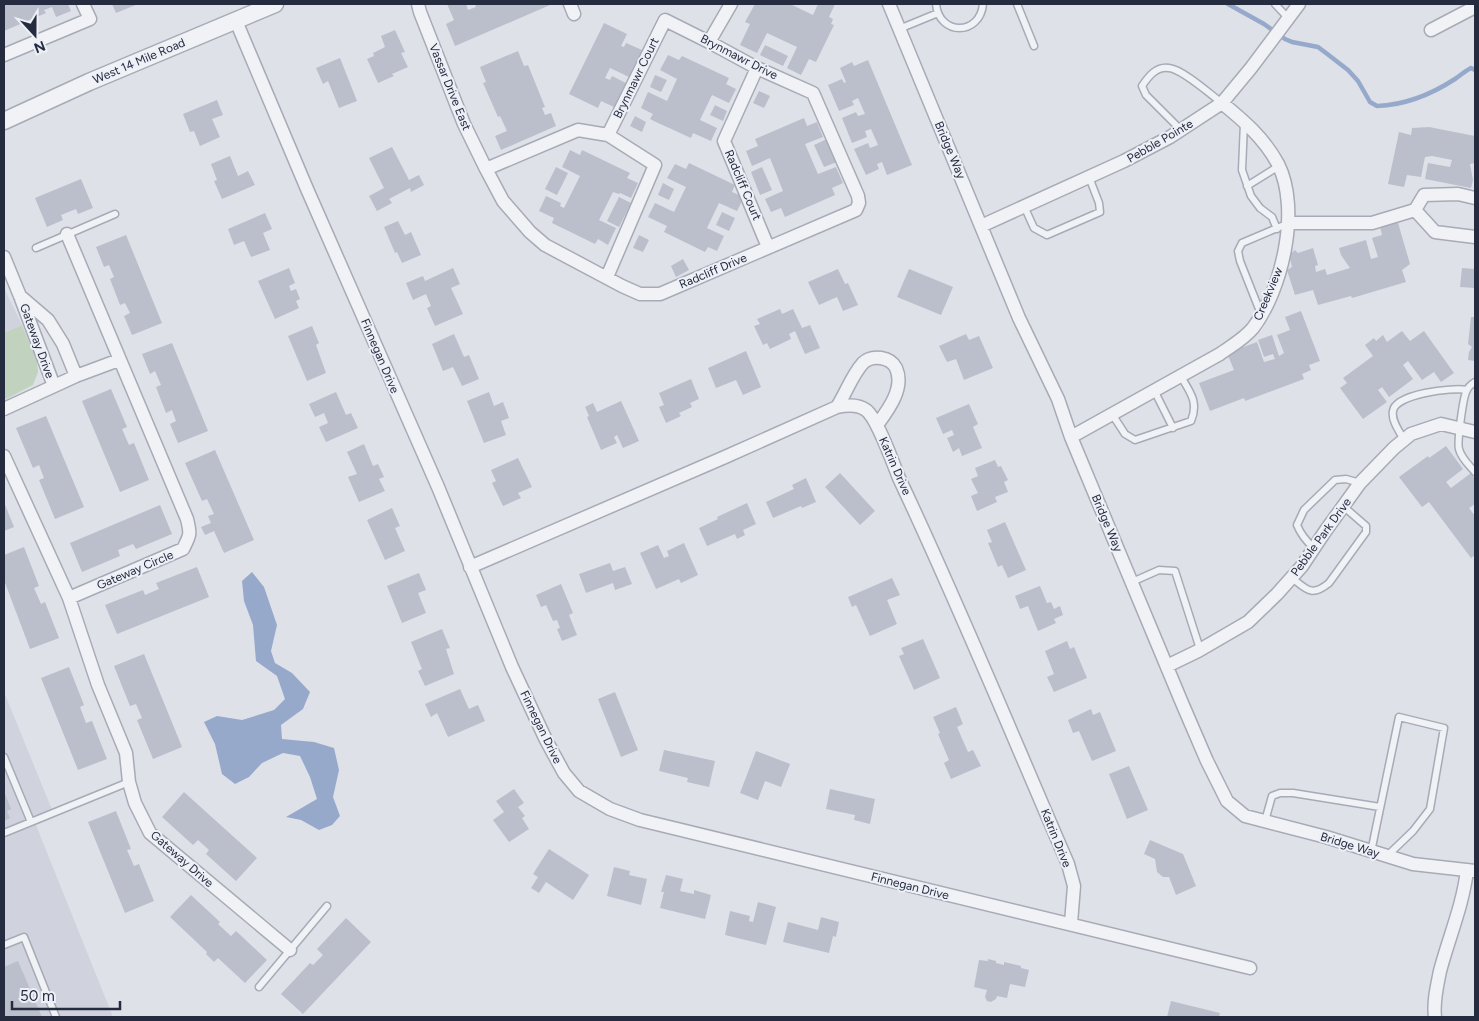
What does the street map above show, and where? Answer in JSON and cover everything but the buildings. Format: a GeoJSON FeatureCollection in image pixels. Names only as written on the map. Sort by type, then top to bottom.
{"type":"FeatureCollection","features":[{"type":"Feature","properties":{"kind":"street"},"geometry":{"type":"LineString","coordinates":[[4,55],[90,19],[83,4]]}},
{"type":"Feature","properties":{"kind":"street","name":"West 14 Mile Road"},"geometry":{"type":"LineString","coordinates":[[4,121],[89,82],[275,4]]}},
{"type":"Feature","properties":{"kind":"street","name":"Vassar Drive East"},"geometry":{"type":"LineString","coordinates":[[418,4],[464,124],[486,169]]}},
{"type":"Feature","properties":{"kind":"street"},"geometry":{"type":"LineString","coordinates":[[709,42],[731,4]]}},
{"type":"Feature","properties":{"kind":"street","name":"Bridge Way"},"geometry":{"type":"LineString","coordinates":[[889,4],[1019,318],[1058,399],[1071,437],[1167,666],[1207,761],[1227,801],[1245,816],[1326,837],[1370,852],[1412,864],[1471,871]]}},
{"type":"Feature","properties":{"kind":"street","name":"Pebble Pointe"},"geometry":{"type":"LineString","coordinates":[[981,226],[1124,162],[1181,130],[1222,103],[1300,4]]}},
{"type":"Feature","properties":{"kind":"street"},"geometry":{"type":"LineString","coordinates":[[1431,30],[1475,6]]}},
{"type":"Feature","properties":{"kind":"street","name":"Finnegan Drive"},"geometry":{"type":"LineString","coordinates":[[236,20],[307,189],[438,488],[512,667],[546,740],[564,773],[579,790],[610,809],[640,820],[1002,909],[1071,923],[1250,968]]}},
{"type":"Feature","properties":{"kind":"street","name":"Brynmawr Drive"},"geometry":{"type":"LineString","coordinates":[[664,20],[758,68],[813,93]]}},
{"type":"Feature","properties":{"kind":"street","name":"Brynmawr Court"},"geometry":{"type":"LineString","coordinates":[[608,135],[664,20]]}},
{"type":"Feature","properties":{"kind":"street","name":"Radcliff Court"},"geometry":{"type":"LineString","coordinates":[[758,68],[724,141],[768,247]]}},
{"type":"Feature","properties":{"kind":"street","name":"Radcliff Drive"},"geometry":{"type":"LineString","coordinates":[[486,169],[503,201],[530,232],[545,245],[640,294],[660,294],[856,210],[859,203],[858,196],[813,93]]}},
{"type":"Feature","properties":{"kind":"street","name":"Creekview"},"geometry":{"type":"LineString","coordinates":[[1071,437],[1220,354],[1243,338],[1252,329],[1261,315],[1271,294],[1283,259],[1283,226],[1288,200],[1286,185],[1279,166],[1267,146],[1255,131],[1222,103]]}},
{"type":"Feature","properties":{"kind":"street"},"geometry":{"type":"LineString","coordinates":[[486,169],[578,130],[608,135],[655,165],[607,277]]}},
{"type":"Feature","properties":{"kind":"street"},"geometry":{"type":"LineString","coordinates":[[1283,226],[1372,223],[1415,210],[1424,195],[1458,194],[1475,198]]}},
{"type":"Feature","properties":{"kind":"street"},"geometry":{"type":"LineString","coordinates":[[1415,210],[1435,232],[1475,237]]}},
{"type":"Feature","properties":{"kind":"street","name":"Gateway Circle"},"geometry":{"type":"LineString","coordinates":[[67,234],[174,487],[191,533],[183,549],[69,598]]}},
{"type":"Feature","properties":{"kind":"street","name":"Gateway Drive"},"geometry":{"type":"LineString","coordinates":[[4,257],[54,386]]}},
{"type":"Feature","properties":{"kind":"street","name":"Gateway Drive"},"geometry":{"type":"LineString","coordinates":[[20,296],[48,320],[62,344],[76,376]]}},
{"type":"Feature","properties":{"kind":"street"},"geometry":{"type":"LineString","coordinates":[[837,407],[864,361],[873,357],[885,358],[893,363],[897,370],[898,383],[889,408],[877,425]]}},
{"type":"Feature","properties":{"kind":"street"},"geometry":{"type":"LineString","coordinates":[[4,409],[76,376],[119,360]]}},
{"type":"Feature","properties":{"kind":"street","name":"Katrin Drive"},"geometry":{"type":"LineString","coordinates":[[470,567],[837,407],[848,404],[866,410],[877,425],[888,455],[926,534],[1068,864],[1074,886],[1071,923]]}},
{"type":"Feature","properties":{"kind":"street","name":"Pebble Park Drive"},"geometry":{"type":"LineString","coordinates":[[1167,666],[1200,650],[1248,622],[1278,594],[1302,566],[1360,483],[1394,448],[1411,434],[1441,424],[1475,432]]}},
{"type":"Feature","properties":{"kind":"street"},"geometry":{"type":"LineString","coordinates":[[4,456],[69,598]]}},
{"type":"Feature","properties":{"kind":"street","name":"Gateway Drive"},"geometry":{"type":"LineString","coordinates":[[69,598],[98,685],[126,753],[129,782],[135,803],[150,833],[290,950]]}},
{"type":"Feature","properties":{"kind":"street"},"geometry":{"type":"LineString","coordinates":[[1435,1017],[1436,990],[1446,950],[1471,871]]}},
{"type":"Feature","properties":{"kind":"lane"},"geometry":{"type":"LineString","coordinates":[[936,4],[938,13],[947,24],[961,28],[975,22],[980,16],[983,4]]}},
{"type":"Feature","properties":{"kind":"lane"},"geometry":{"type":"LineString","coordinates":[[1017,4],[1034,46]]}},
{"type":"Feature","properties":{"kind":"lane"},"geometry":{"type":"LineString","coordinates":[[1275,4],[1289,19]]}},
{"type":"Feature","properties":{"kind":"lane"},"geometry":{"type":"LineString","coordinates":[[899,29],[938,13]]}},
{"type":"Feature","properties":{"kind":"lane"},"geometry":{"type":"LineString","coordinates":[[1181,130],[1146,95],[1142,86],[1149,75],[1157,70],[1169,68],[1187,77],[1222,103]]}},
{"type":"Feature","properties":{"kind":"lane"},"geometry":{"type":"LineString","coordinates":[[1244,122],[1242,170],[1247,186],[1251,196],[1260,208],[1283,226],[1242,243],[1238,251],[1261,315]]}},
{"type":"Feature","properties":{"kind":"lane"},"geometry":{"type":"LineString","coordinates":[[1247,186],[1279,166]]}},
{"type":"Feature","properties":{"kind":"lane"},"geometry":{"type":"LineString","coordinates":[[1024,206],[1034,228],[1047,235],[1100,212],[1099,203],[1090,177]]}},
{"type":"Feature","properties":{"kind":"lane"},"geometry":{"type":"LineString","coordinates":[[36,248],[115,214]]}},
{"type":"Feature","properties":{"kind":"lane"},"geometry":{"type":"LineString","coordinates":[[1112,414],[1125,434],[1135,440],[1191,422],[1196,411],[1192,396],[1180,375]]}},
{"type":"Feature","properties":{"kind":"lane"},"geometry":{"type":"LineString","coordinates":[[1475,382],[1467,390],[1463,401],[1461,428],[1457,442],[1459,452],[1475,472]]}},
{"type":"Feature","properties":{"kind":"lane"},"geometry":{"type":"LineString","coordinates":[[1404,440],[1393,416],[1392,409],[1397,402],[1422,394],[1457,388],[1467,390]]}},
{"type":"Feature","properties":{"kind":"lane"},"geometry":{"type":"LineString","coordinates":[[1154,390],[1173,428]]}},
{"type":"Feature","properties":{"kind":"lane"},"geometry":{"type":"LineString","coordinates":[[1314,548],[1306,541],[1297,525],[1304,510],[1335,480],[1346,479],[1360,483]]}},
{"type":"Feature","properties":{"kind":"lane"},"geometry":{"type":"LineString","coordinates":[[1292,578],[1307,590],[1314,592],[1322,589],[1329,583],[1366,532],[1366,526],[1362,521],[1343,506]]}},
{"type":"Feature","properties":{"kind":"lane"},"geometry":{"type":"LineString","coordinates":[[1132,582],[1159,570],[1176,571],[1200,650]]}},
{"type":"Feature","properties":{"kind":"lane"},"geometry":{"type":"LineString","coordinates":[[1370,852],[1399,717],[1444,728],[1430,809],[1413,831],[1386,856]]}},
{"type":"Feature","properties":{"kind":"lane"},"geometry":{"type":"LineString","coordinates":[[4,757],[31,822]]}},
{"type":"Feature","properties":{"kind":"lane"},"geometry":{"type":"LineString","coordinates":[[4,833],[129,782]]}},
{"type":"Feature","properties":{"kind":"lane"},"geometry":{"type":"LineString","coordinates":[[1265,821],[1272,796],[1280,794],[1293,794],[1380,807]]}},
{"type":"Feature","properties":{"kind":"lane"},"geometry":{"type":"LineString","coordinates":[[259,987],[327,906]]}},
{"type":"Feature","properties":{"kind":"lane"},"geometry":{"type":"LineString","coordinates":[[4,945],[24,937],[56,1017]]}},
{"type":"Feature","properties":{"kind":"shaded area"},"geometry":{"type":"Polygon","coordinates":[[[4,288],[22,325],[4,333],[4,288]]]}},
{"type":"Feature","properties":{"kind":"shaded area"},"geometry":{"type":"Polygon","coordinates":[[[4,692],[55,817],[36,825],[113,1017],[4,1017],[4,692]]]}},
{"type":"Feature","properties":{"kind":"green space"},"geometry":{"type":"Polygon","coordinates":[[[22,325],[37,361],[38,372],[33,385],[4,400],[4,333],[22,325]]]}},
{"type":"Feature","properties":{"kind":"water"},"geometry":{"type":"Polygon","coordinates":[[[252,572],[264,587],[277,625],[271,651],[275,663],[292,673],[310,692],[303,709],[281,725],[282,739],[314,742],[334,748],[339,770],[333,797],[340,816],[332,825],[319,830],[301,820],[286,817],[317,799],[310,777],[300,756],[283,753],[262,763],[249,777],[235,784],[222,774],[215,744],[204,722],[217,716],[242,720],[274,710],[285,699],[277,676],[256,661],[253,625],[244,601],[242,581],[252,572]]]}},
{"type":"Feature","properties":{"kind":"waterway"},"geometry":{"type":"LineString","coordinates":[[1228,4],[1264,24],[1285,39],[1318,47],[1348,70],[1358,81],[1370,102],[1377,106],[1418,98],[1446,84],[1471,68],[1475,70]]}}]}
